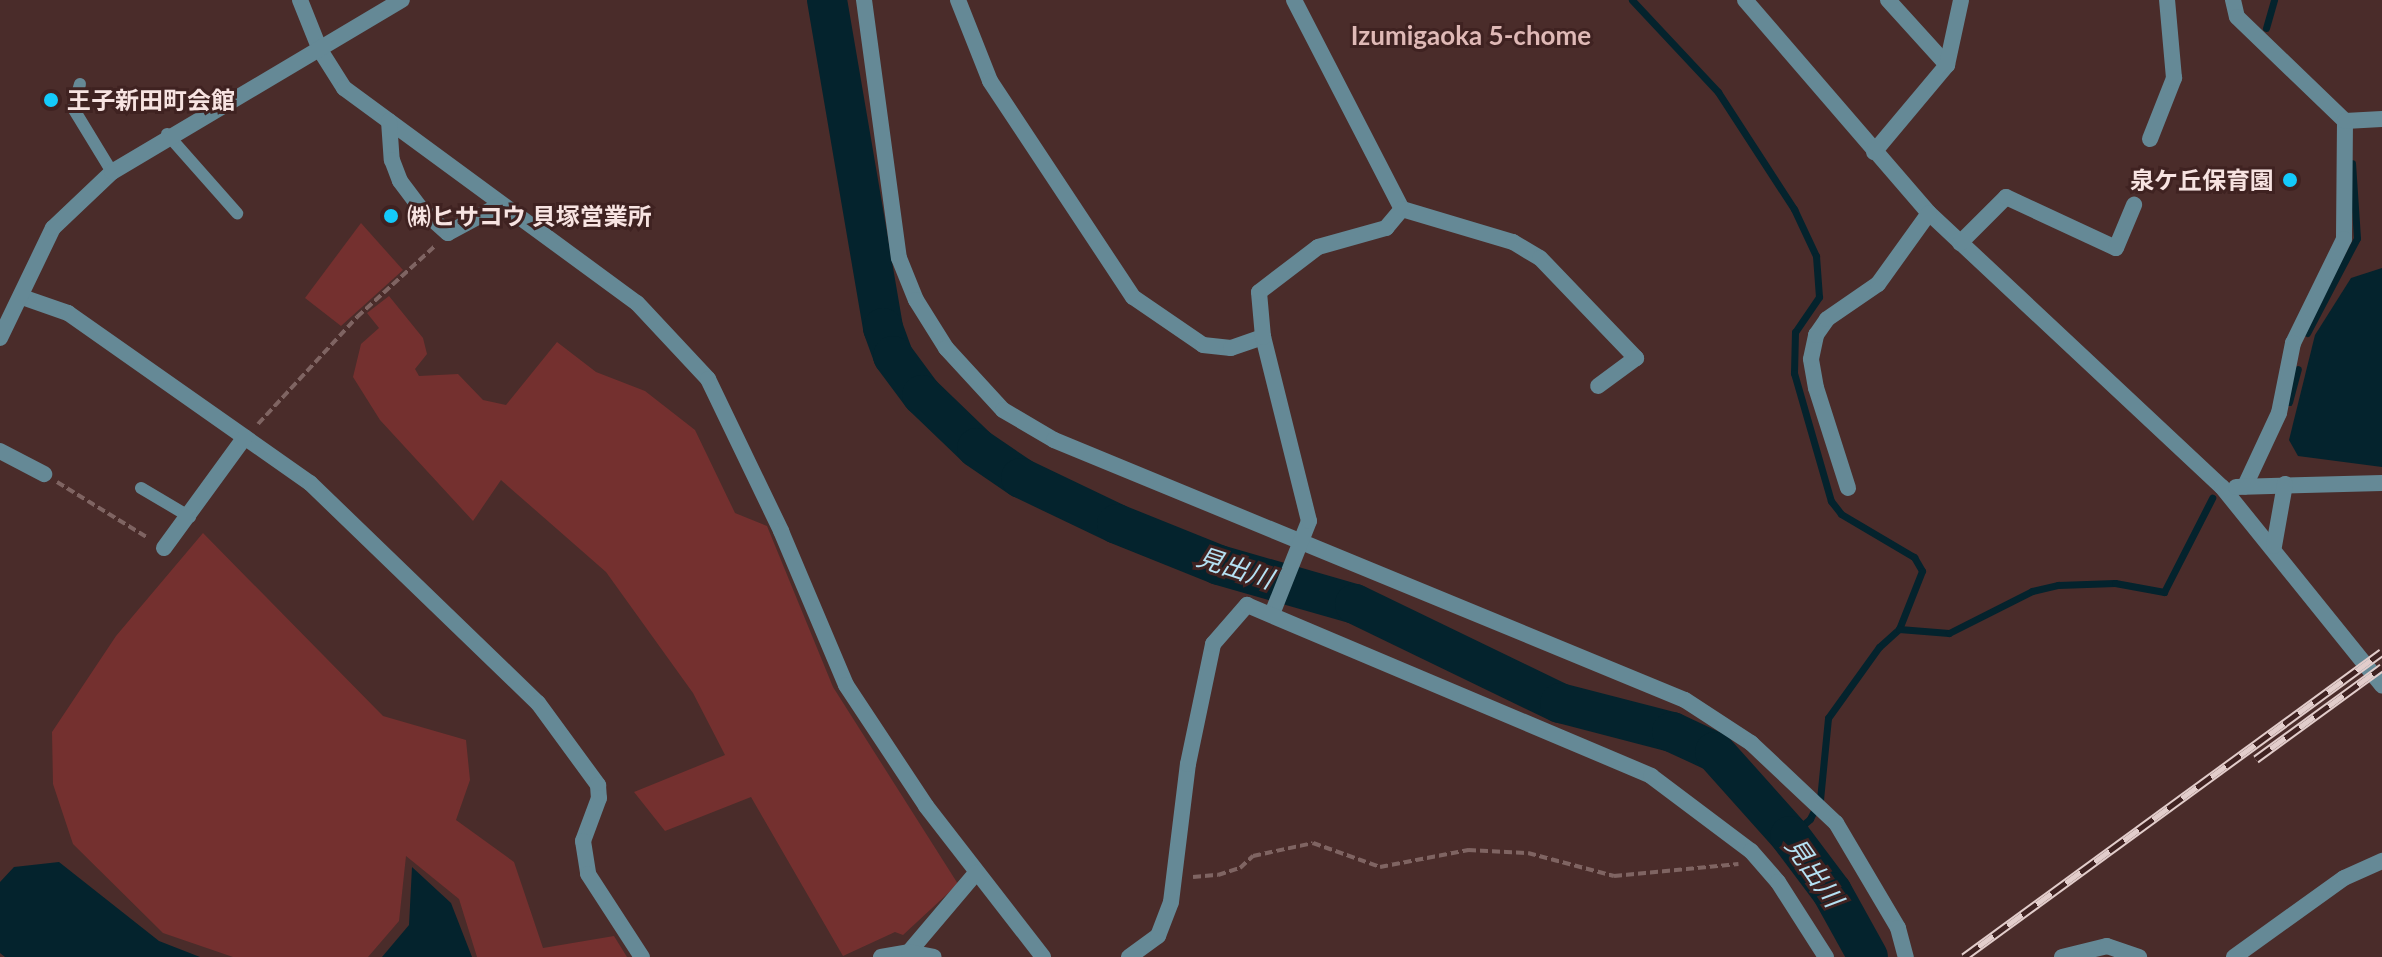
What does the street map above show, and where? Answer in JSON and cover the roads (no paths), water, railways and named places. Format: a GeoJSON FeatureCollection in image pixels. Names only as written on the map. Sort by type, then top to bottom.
{"type":"FeatureCollection","features":[{"type":"Feature","properties":{"kind":"street"},"geometry":{"type":"LineString","coordinates":[[300,0],[320,50],[344,88],[637,303],[708,379],[781,531],[846,685],[976,873],[1043,957]]}},
{"type":"Feature","properties":{"kind":"street"},"geometry":{"type":"LineString","coordinates":[[1,334],[22,297],[53,228],[112,172],[167,134],[264,86],[402,0]]}},
{"type":"Feature","properties":{"kind":"street"},"geometry":{"type":"LineString","coordinates":[[864,0],[899,258],[916,300],[969,378],[1003,410],[1054,440],[1685,700],[1751,743],[1836,823],[1898,928],[1906,957]]}},
{"type":"Feature","properties":{"kind":"street"},"geometry":{"type":"LineString","coordinates":[[958,0],[990,81],[1133,297],[1203,345],[1231,348],[1263,337]]}},
{"type":"Feature","properties":{"kind":"street"},"geometry":{"type":"LineString","coordinates":[[1294,0],[1402,209],[1513,242],[1540,258],[1636,358],[1598,386]]}},
{"type":"Feature","properties":{"kind":"street"},"geometry":{"type":"LineString","coordinates":[[1745,0],[1929,213],[2222,487],[2274,546],[2382,685]]}},
{"type":"Feature","properties":{"kind":"street"},"geometry":{"type":"LineString","coordinates":[[1888,0],[1947,65]]}},
{"type":"Feature","properties":{"kind":"street"},"geometry":{"type":"LineString","coordinates":[[1874,152],[1947,65],[1961,0]]}},
{"type":"Feature","properties":{"kind":"street"},"geometry":{"type":"LineString","coordinates":[[2150,139],[2174,78],[2167,0]]}},
{"type":"Feature","properties":{"kind":"street"},"geometry":{"type":"LineString","coordinates":[[2233,0],[2237,17],[2345,121],[2344,239],[2293,343],[2279,413],[2245,486]]}},
{"type":"Feature","properties":{"kind":"street"},"geometry":{"type":"LineString","coordinates":[[2345,121],[2382,119]]}},
{"type":"Feature","properties":{"kind":"street"},"geometry":{"type":"LineString","coordinates":[[389,121],[392,160],[400,181],[421,209],[448,233],[500,205]]}},
{"type":"Feature","properties":{"kind":"street"},"geometry":{"type":"LineString","coordinates":[[1960,243],[2006,197],[2116,248],[2134,205]]}},
{"type":"Feature","properties":{"kind":"street"},"geometry":{"type":"LineString","coordinates":[[1272,614],[1309,521],[1263,337],[1259,292],[1318,247],[1386,228],[1402,209]]}},
{"type":"Feature","properties":{"kind":"street"},"geometry":{"type":"LineString","coordinates":[[1848,488],[1816,388],[1811,359],[1816,335],[1827,319],[1878,284],[1929,213]]}},
{"type":"Feature","properties":{"kind":"street"},"geometry":{"type":"LineString","coordinates":[[22,297],[68,313],[310,483],[538,703],[598,785],[599,798],[583,841],[588,874],[642,957]]}},
{"type":"Feature","properties":{"kind":"street"},"geometry":{"type":"LineString","coordinates":[[164,548],[190,517],[245,437]]}},
{"type":"Feature","properties":{"kind":"street"},"geometry":{"type":"LineString","coordinates":[[0,451],[44,474]]}},
{"type":"Feature","properties":{"kind":"street"},"geometry":{"type":"LineString","coordinates":[[2222,487],[2382,483]]}},
{"type":"Feature","properties":{"kind":"street"},"geometry":{"type":"LineString","coordinates":[[2274,546],[2285,484]]}},
{"type":"Feature","properties":{"kind":"street"},"geometry":{"type":"LineString","coordinates":[[1129,957],[1158,936],[1174,879],[1188,764],[1213,644],[1247,605],[1618,758],[1692,803],[1762,863],[1826,957]]}},
{"type":"Feature","properties":{"kind":"street"},"geometry":{"type":"LineString","coordinates":[[2234,957],[2344,878],[2382,861]]}},
{"type":"Feature","properties":{"kind":"street"},"geometry":{"type":"LineString","coordinates":[[909,952],[976,873]]}},
{"type":"Feature","properties":{"kind":"street"},"geometry":{"type":"LineString","coordinates":[[2062,957],[2107,946],[2139,957]]}},
{"type":"Feature","properties":{"kind":"street"},"geometry":{"type":"LineString","coordinates":[[881,957],[909,952],[934,957]]}},
{"type":"Feature","properties":{"kind":"lane"},"geometry":{"type":"LineString","coordinates":[[80,84],[73,108],[112,172]]}},
{"type":"Feature","properties":{"kind":"lane"},"geometry":{"type":"LineString","coordinates":[[167,134],[237,213]]}},
{"type":"Feature","properties":{"kind":"lane"},"geometry":{"type":"LineString","coordinates":[[141,488],[190,517]]}},
{"type":"Feature","properties":{"kind":"water"},"geometry":{"type":"Polygon","coordinates":[[[2382,268],[2382,467],[2298,456],[2289,440],[2315,335],[2351,278],[2382,268]]]}},
{"type":"Feature","properties":{"kind":"water"},"geometry":{"type":"Polygon","coordinates":[[[59,862],[159,941],[200,957],[5,957],[0,953],[0,882],[14,867],[59,862]]]}},
{"type":"Feature","properties":{"kind":"water"},"geometry":{"type":"Polygon","coordinates":[[[412,867],[451,903],[472,957],[382,957],[409,925],[412,867]]]}},
{"type":"Feature","properties":{"kind":"waterway","name":"見出川"},"geometry":{"type":"LineString","coordinates":[[827,0],[883,328],[893,356],[922,395],[977,448],[1021,478],[1117,524],[1219,565],[1355,604],[1560,703],[1672,732],[1715,752],[1790,836],[1832,892],[1868,957]]}},
{"type":"Feature","properties":{"kind":"waterway"},"geometry":{"type":"LineString","coordinates":[[1632,0],[1718,92],[1794,209],[1816,256],[1819,297],[1795,332],[1794,373],[1831,501],[1841,514],[1914,557],[1922,571],[1899,629],[1879,647],[1828,718],[1820,799],[1810,819],[1790,836]]}},
{"type":"Feature","properties":{"kind":"waterway"},"geometry":{"type":"LineString","coordinates":[[2266,28],[2274,0]]}},
{"type":"Feature","properties":{"kind":"waterway"},"geometry":{"type":"LineString","coordinates":[[2307,333],[2357,238],[2352,163]]}},
{"type":"Feature","properties":{"kind":"waterway"},"geometry":{"type":"LineString","coordinates":[[2289,402],[2298,369]]}},
{"type":"Feature","properties":{"kind":"waterway"},"geometry":{"type":"LineString","coordinates":[[1899,629],[1949,633],[2032,591],[2058,585],[2115,583],[2164,592],[2212,498]]}},
{"type":"Feature","properties":{"kind":"railway"},"geometry":{"type":"LineString","coordinates":[[1964,957],[2382,652]]}},
{"type":"Feature","properties":{"kind":"railway"},"geometry":{"type":"LineString","coordinates":[[2256,759],[2382,667]]}},
{"type":"Feature","properties":{"kind":"place","name":"王子新田町会館"},"geometry":{"type":"Point","coordinates":[51,100]}},
{"type":"Feature","properties":{"kind":"place","name":"泉ケ丘保育園"},"geometry":{"type":"Point","coordinates":[2290,180]}},
{"type":"Feature","properties":{"kind":"place","name":"㈱ヒサコウ 貝塚営業所"},"geometry":{"type":"Point","coordinates":[391,216]}},
{"type":"Feature","properties":{"kind":"district","name":"Izumigaoka 5-chome"},"geometry":{"type":"Point","coordinates":[1471,36]}}]}
